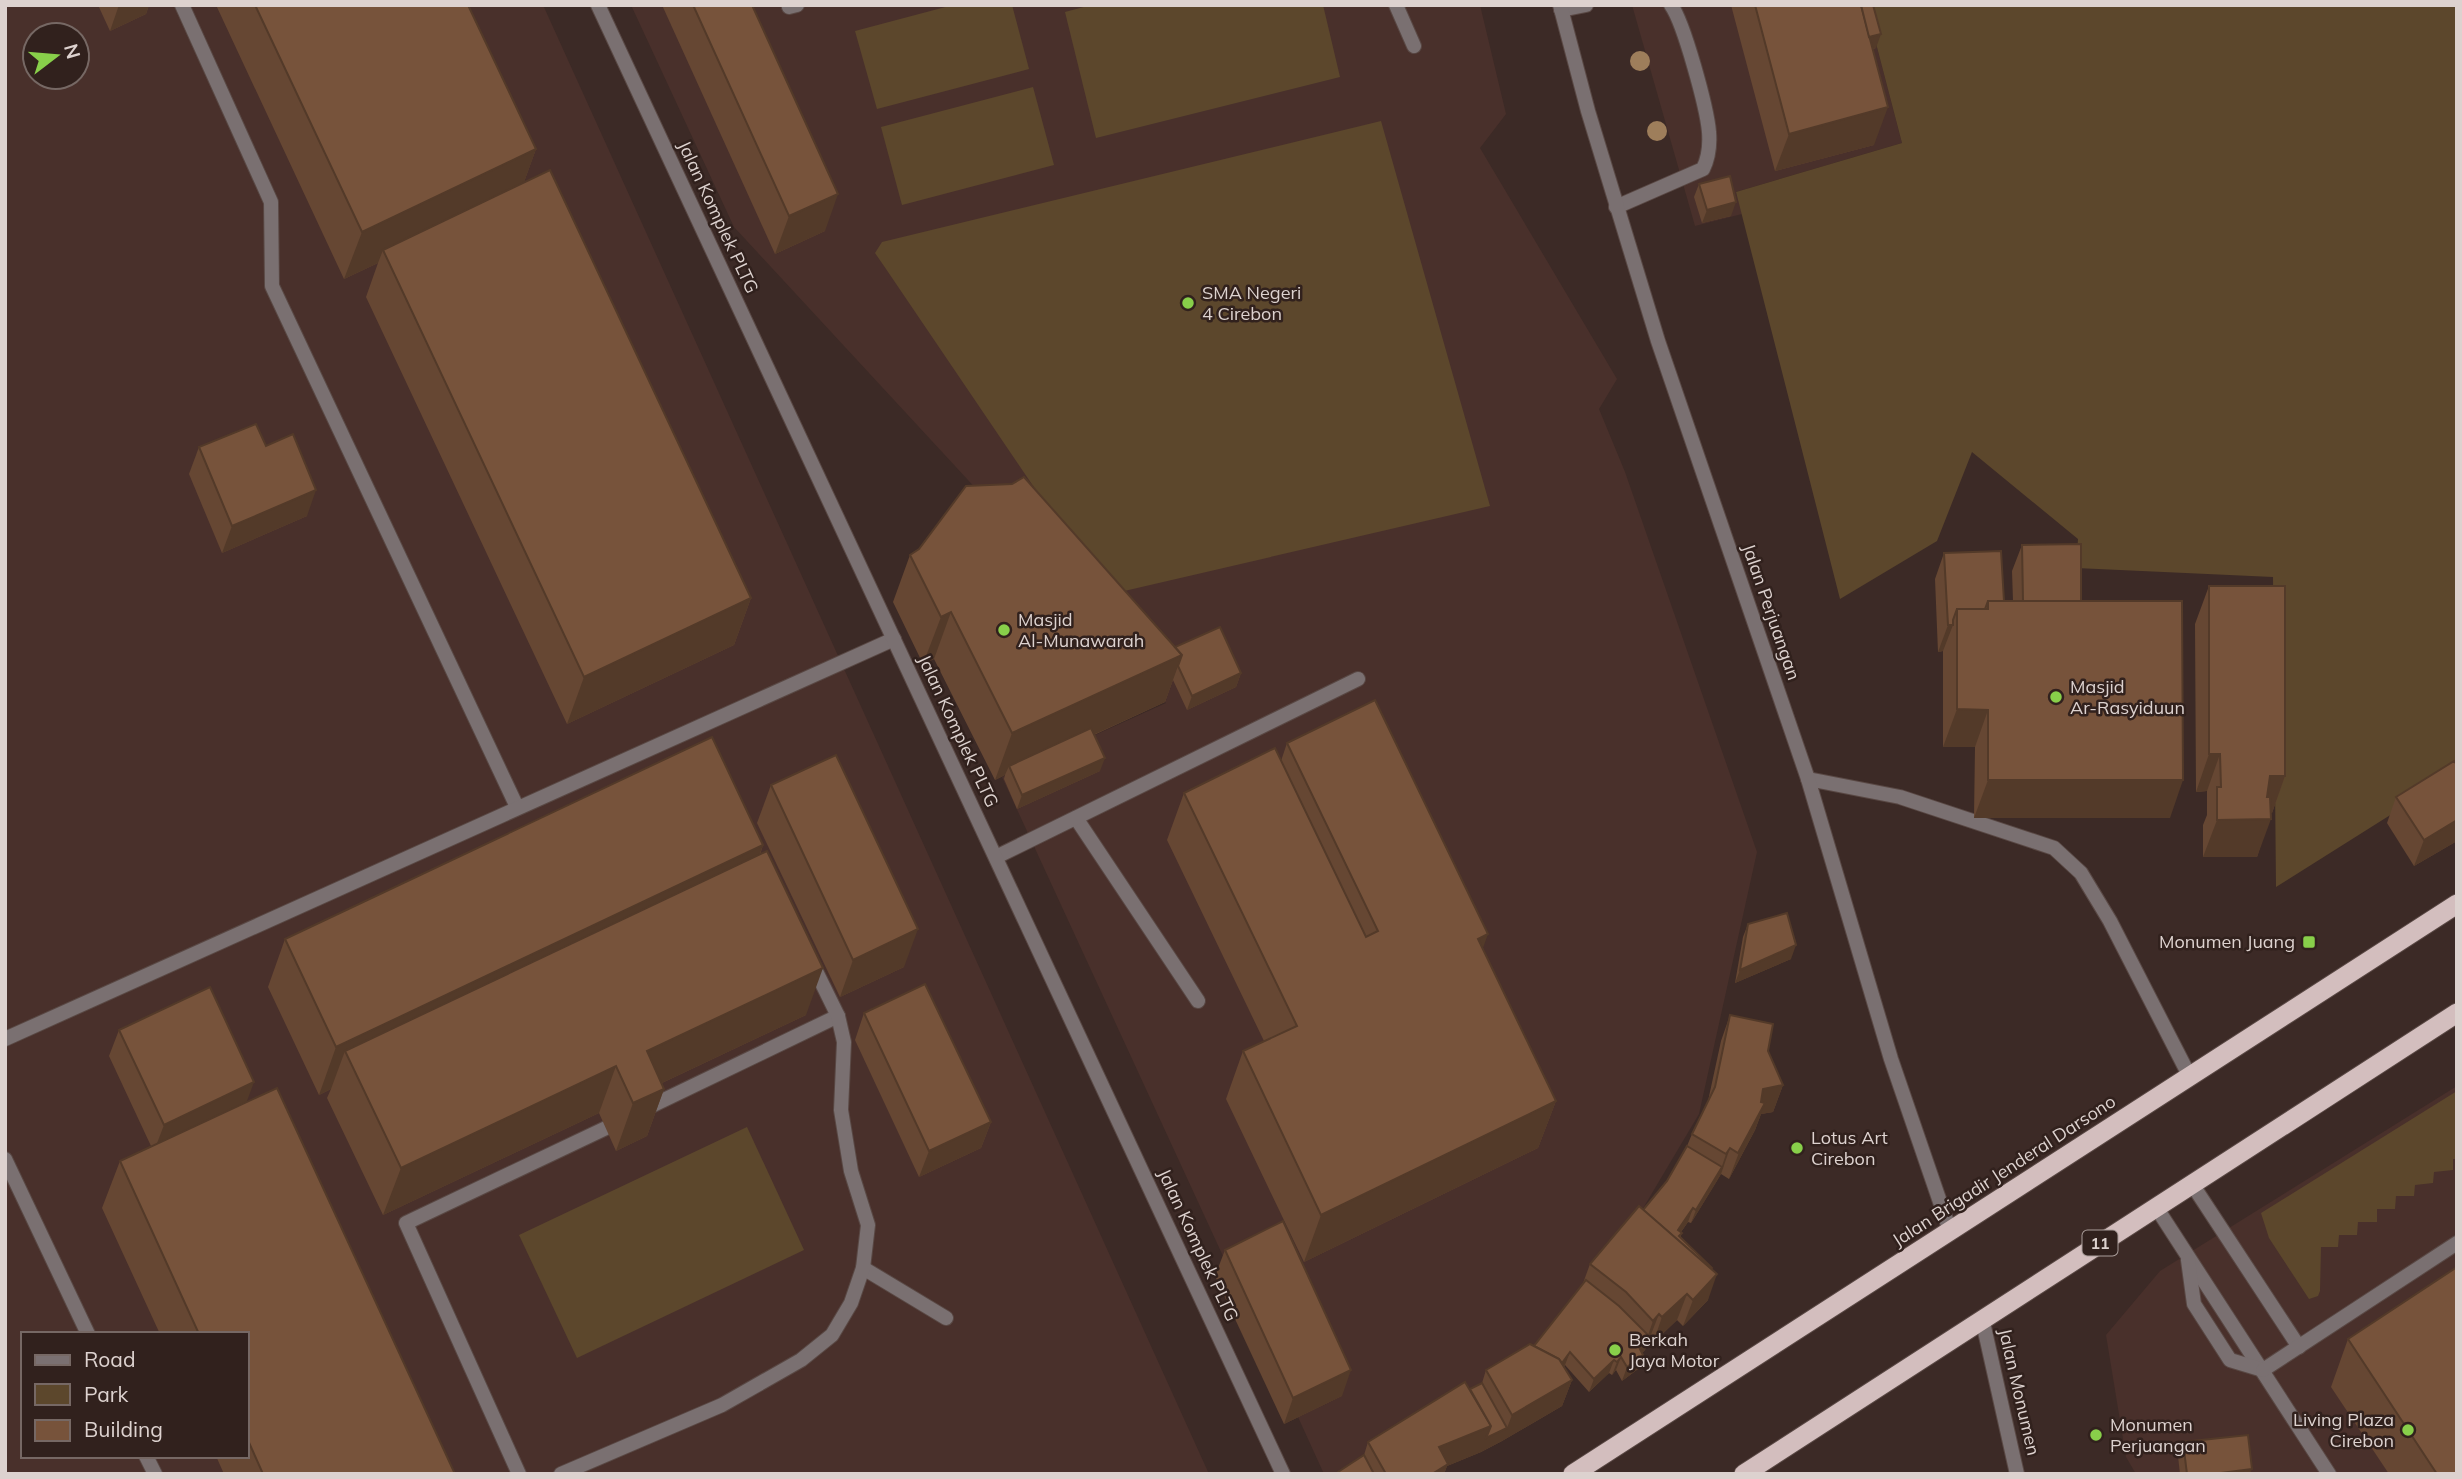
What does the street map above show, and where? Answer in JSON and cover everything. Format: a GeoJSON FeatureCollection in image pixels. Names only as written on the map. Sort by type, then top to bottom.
{"type":"FeatureCollection","features":[{"type":"Feature","properties":{"kind":"highway","name":"Jalan Brigadir Jenderal Darsono"},"geometry":{"type":"LineString","coordinates":[[1573,1474],[2457,904]]}},
{"type":"Feature","properties":{"kind":"highway","name":"11"},"geometry":{"type":"LineString","coordinates":[[1744,1474],[2457,1013]]}},
{"type":"Feature","properties":{"kind":"street"},"geometry":{"type":"LineString","coordinates":[[182,5],[271,202],[272,286],[517,807]]}},
{"type":"Feature","properties":{"kind":"street","name":"Jalan Komplek PLTG"},"geometry":{"type":"LineString","coordinates":[[598,5],[1283,1474]]}},
{"type":"Feature","properties":{"kind":"street"},"geometry":{"type":"LineString","coordinates":[[1396,5],[1414,46]]}},
{"type":"Feature","properties":{"kind":"street"},"geometry":{"type":"LineString","coordinates":[[1561,7],[1586,5]]}},
{"type":"Feature","properties":{"kind":"street"},"geometry":{"type":"LineString","coordinates":[[1616,207],[1703,169],[1708,160],[1708,118],[1681,26],[1671,5]]}},
{"type":"Feature","properties":{"kind":"street","name":"Jalan Perjuangan"},"geometry":{"type":"LineString","coordinates":[[1561,7],[1588,111],[1658,341],[1808,779],[1891,1059],[1950,1231]]}},
{"type":"Feature","properties":{"kind":"street"},"geometry":{"type":"LineString","coordinates":[[5,1039],[517,807],[703,731],[894,639]]}},
{"type":"Feature","properties":{"kind":"street"},"geometry":{"type":"LineString","coordinates":[[996,857],[1358,679]]}},
{"type":"Feature","properties":{"kind":"street"},"geometry":{"type":"LineString","coordinates":[[1808,779],[1900,797],[2054,848],[2081,873],[2093,892],[2190,1077]]}},
{"type":"Feature","properties":{"kind":"street"},"geometry":{"type":"LineString","coordinates":[[1076,818],[1198,1001]]}},
{"type":"Feature","properties":{"kind":"street"},"geometry":{"type":"LineString","coordinates":[[561,1474],[722,1405],[801,1360],[832,1335],[851,1303],[863,1268],[868,1225],[851,1171],[841,1110],[844,1042],[838,1016],[803,944]]}},
{"type":"Feature","properties":{"kind":"street"},"geometry":{"type":"LineString","coordinates":[[637,1113],[838,1016]]}},
{"type":"Feature","properties":{"kind":"street"},"geometry":{"type":"LineString","coordinates":[[519,1474],[406,1223],[606,1128]]}},
{"type":"Feature","properties":{"kind":"street"},"geometry":{"type":"LineString","coordinates":[[5,1159],[87,1332]]}},
{"type":"Feature","properties":{"kind":"street"},"geometry":{"type":"LineString","coordinates":[[2192,1184],[2299,1346]]}},
{"type":"Feature","properties":{"kind":"street"},"geometry":{"type":"LineString","coordinates":[[2156,1207],[2329,1473]]}},
{"type":"Feature","properties":{"kind":"street"},"geometry":{"type":"LineString","coordinates":[[2263,1370],[2457,1243]]}},
{"type":"Feature","properties":{"kind":"street"},"geometry":{"type":"LineString","coordinates":[[2187,1254],[2194,1304],[2230,1360],[2263,1370]]}},
{"type":"Feature","properties":{"kind":"street"},"geometry":{"type":"LineString","coordinates":[[863,1268],[946,1318]]}},
{"type":"Feature","properties":{"kind":"street","name":"Jalan Monumen"},"geometry":{"type":"LineString","coordinates":[[1982,1318],[2017,1474]]}},
{"type":"Feature","properties":{"kind":"street"},"geometry":{"type":"LineString","coordinates":[[147,1458],[155,1474]]}},
{"type":"Feature","properties":{"kind":"shaded area"},"geometry":{"type":"Polygon","coordinates":[[[5,5],[543,5],[1209,1474],[5,1474],[5,5]]]}},
{"type":"Feature","properties":{"kind":"shaded area"},"geometry":{"type":"Polygon","coordinates":[[[631,5],[1480,5],[1506,114],[1480,148],[1617,379],[1599,409],[1625,472],[1757,852],[1699,1114],[1642,1210],[1516,1368],[1349,1474],[1324,1474],[1298,1417],[1342,1396],[1273,1248],[1229,1269],[1002,777],[1166,703],[1124,654],[1128,653],[734,227],[631,5]]]}},
{"type":"Feature","properties":{"kind":"shaded area"},"geometry":{"type":"Polygon","coordinates":[[[1632,5],[1866,5],[1902,143],[1736,192],[1742,214],[1695,226],[1632,5]]]}},
{"type":"Feature","properties":{"kind":"shaded area"},"geometry":{"type":"Polygon","coordinates":[[[2457,1086],[2457,1474],[2136,1474],[2126,1457],[2106,1335],[2160,1271],[2457,1086]]]}},
{"type":"Feature","properties":{"kind":"green space"},"geometry":{"type":"Polygon","coordinates":[[[953,5],[1012,5],[1029,69],[877,109],[855,31],[953,5]]]}},
{"type":"Feature","properties":{"kind":"green space"},"geometry":{"type":"Polygon","coordinates":[[[1091,5],[1323,5],[1340,77],[1096,138],[1065,12],[1091,5]]]}},
{"type":"Feature","properties":{"kind":"green space"},"geometry":{"type":"Polygon","coordinates":[[[1866,5],[2457,5],[2457,773],[2276,887],[2273,577],[2076,568],[2078,539],[1972,452],[1937,541],[1840,599],[1736,192],[1902,143],[1866,5]]]}},
{"type":"Feature","properties":{"kind":"green space"},"geometry":{"type":"Polygon","coordinates":[[[1033,87],[1054,165],[902,205],[881,127],[1033,87]]]}},
{"type":"Feature","properties":{"kind":"green space"},"geometry":{"type":"Polygon","coordinates":[[[1381,121],[1490,506],[1107,595],[875,253],[882,242],[1381,121]]]}},
{"type":"Feature","properties":{"kind":"green space"},"geometry":{"type":"Polygon","coordinates":[[[2457,1091],[2457,1159],[2453,1159],[2453,1170],[2434,1172],[2433,1183],[2415,1185],[2414,1196],[2396,1196],[2395,1209],[2377,1209],[2377,1222],[2358,1222],[2357,1235],[2339,1235],[2338,1247],[2321,1247],[2320,1291],[2318,1296],[2309,1299],[2269,1238],[2261,1213],[2457,1091]]]}},
{"type":"Feature","properties":{"kind":"green space"},"geometry":{"type":"Polygon","coordinates":[[[747,1127],[804,1250],[577,1358],[519,1235],[747,1127]]]}},
{"type":"Feature","properties":{"kind":"building"},"geometry":{"type":"Polygon","coordinates":[[[255,5],[468,5],[536,149],[362,232],[255,5]]]}},
{"type":"Feature","properties":{"kind":"building"},"geometry":{"type":"Polygon","coordinates":[[[693,5],[752,5],[838,194],[789,216],[693,5]]]}},
{"type":"Feature","properties":{"kind":"building"},"geometry":{"type":"Polygon","coordinates":[[[1755,5],[1861,5],[1888,107],[1789,134],[1755,5]]]}},
{"type":"Feature","properties":{"kind":"building"},"geometry":{"type":"Polygon","coordinates":[[[1861,5],[1873,5],[1881,34],[1869,37],[1861,5]]]}},
{"type":"Feature","properties":{"kind":"building"},"geometry":{"type":"Polygon","coordinates":[[[550,170],[751,598],[584,677],[383,250],[550,170]]]}},
{"type":"Feature","properties":{"kind":"building"},"geometry":{"type":"Polygon","coordinates":[[[1730,176],[1736,202],[1707,210],[1699,184],[1730,176]]]}},
{"type":"Feature","properties":{"kind":"building"},"geometry":{"type":"Polygon","coordinates":[[[256,424],[266,446],[293,434],[316,490],[232,526],[199,447],[256,424]]]}},
{"type":"Feature","properties":{"kind":"building","name":"Masjid Al-Munawarah"},"geometry":{"type":"Polygon","coordinates":[[[1024,477],[1182,655],[1012,733],[951,612],[941,617],[910,555],[919,549],[966,486],[1012,484],[1024,477]]]}},
{"type":"Feature","properties":{"kind":"building"},"geometry":{"type":"Polygon","coordinates":[[[2081,544],[2081,601],[2023,601],[2022,545],[2081,544]]]}},
{"type":"Feature","properties":{"kind":"building"},"geometry":{"type":"Polygon","coordinates":[[[2001,551],[2004,601],[1988,601],[1985,609],[1957,609],[1953,625],[1948,625],[1944,553],[2001,551]]]}},
{"type":"Feature","properties":{"kind":"building"},"geometry":{"type":"Polygon","coordinates":[[[2209,586],[2285,586],[2285,776],[2270,776],[2267,797],[2270,797],[2271,819],[2217,820],[2217,787],[2221,787],[2220,754],[2209,754],[2209,586]]]}},
{"type":"Feature","properties":{"kind":"building","name":"Masjid Ar-Rasyiduun"},"geometry":{"type":"Polygon","coordinates":[[[1988,601],[2182,601],[2183,780],[1988,780],[1988,710],[1957,709],[1957,609],[1988,609],[1988,601]]]}},
{"type":"Feature","properties":{"kind":"building"},"geometry":{"type":"Polygon","coordinates":[[[1220,627],[1241,673],[1192,696],[1178,666],[1182,655],[1175,647],[1220,627]]]}},
{"type":"Feature","properties":{"kind":"building"},"geometry":{"type":"Polygon","coordinates":[[[1375,700],[1488,934],[1478,939],[1556,1101],[1321,1215],[1243,1051],[1297,1026],[1184,793],[1275,748],[1366,937],[1378,931],[1287,743],[1375,700]]]}},
{"type":"Feature","properties":{"kind":"building"},"geometry":{"type":"Polygon","coordinates":[[[1091,728],[1105,758],[1022,795],[1009,766],[1091,728]]]}},
{"type":"Feature","properties":{"kind":"building"},"geometry":{"type":"Polygon","coordinates":[[[712,737],[763,845],[336,1047],[285,939],[712,737]]]}},
{"type":"Feature","properties":{"kind":"building"},"geometry":{"type":"Polygon","coordinates":[[[836,755],[918,929],[853,960],[771,785],[836,755]]]}},
{"type":"Feature","properties":{"kind":"building"},"geometry":{"type":"Polygon","coordinates":[[[2454,761],[2457,765],[2457,820],[2424,840],[2396,797],[2454,761]]]}},
{"type":"Feature","properties":{"kind":"building"},"geometry":{"type":"Polygon","coordinates":[[[767,851],[823,968],[647,1051],[664,1089],[633,1103],[616,1066],[401,1168],[345,1051],[767,851]]]}},
{"type":"Feature","properties":{"kind":"building"},"geometry":{"type":"Polygon","coordinates":[[[1787,913],[1796,945],[1740,970],[1748,924],[1787,913]]]}},
{"type":"Feature","properties":{"kind":"building"},"geometry":{"type":"Polygon","coordinates":[[[925,984],[991,1122],[929,1151],[864,1013],[925,984]]]}},
{"type":"Feature","properties":{"kind":"building"},"geometry":{"type":"Polygon","coordinates":[[[210,987],[254,1082],[164,1125],[119,1030],[210,987]]]}},
{"type":"Feature","properties":{"kind":"building"},"geometry":{"type":"Polygon","coordinates":[[[1730,1015],[1773,1024],[1768,1051],[1783,1085],[1763,1089],[1761,1102],[1765,1103],[1738,1153],[1730,1148],[1726,1154],[1692,1134],[1715,1087],[1730,1015]]]}},
{"type":"Feature","properties":{"kind":"building"},"geometry":{"type":"Polygon","coordinates":[[[277,1088],[455,1474],[263,1474],[248,1440],[248,1332],[198,1332],[120,1161],[277,1088]]]}},
{"type":"Feature","properties":{"kind":"building"},"geometry":{"type":"Polygon","coordinates":[[[1687,1146],[1722,1167],[1696,1210],[1693,1208],[1678,1230],[1682,1233],[1679,1236],[1711,1269],[1643,1210],[1667,1181],[1687,1146]]]}},
{"type":"Feature","properties":{"kind":"building"},"geometry":{"type":"Polygon","coordinates":[[[1639,1206],[1717,1274],[1693,1300],[1687,1294],[1662,1317],[1659,1314],[1653,1321],[1626,1292],[1590,1264],[1639,1206]]]}},
{"type":"Feature","properties":{"kind":"building"},"geometry":{"type":"Polygon","coordinates":[[[1283,1221],[1351,1370],[1293,1398],[1225,1250],[1283,1221]]]}},
{"type":"Feature","properties":{"kind":"building","name":"Living Plaza Cirebon"},"geometry":{"type":"Polygon","coordinates":[[[2457,1267],[2457,1474],[2437,1474],[2348,1339],[2457,1267]]]}},
{"type":"Feature","properties":{"kind":"building"},"geometry":{"type":"Polygon","coordinates":[[[1586,1280],[1619,1306],[1650,1337],[1638,1345],[1643,1355],[1627,1367],[1621,1357],[1594,1379],[1570,1352],[1562,1363],[1534,1346],[1586,1280]]]}},
{"type":"Feature","properties":{"kind":"building"},"geometry":{"type":"Polygon","coordinates":[[[1530,1344],[1559,1359],[1572,1380],[1512,1415],[1486,1370],[1530,1344]]]}},
{"type":"Feature","properties":{"kind":"building"},"geometry":{"type":"Polygon","coordinates":[[[1465,1382],[1491,1426],[1439,1447],[1448,1464],[1432,1474],[1386,1474],[1368,1442],[1465,1382]]]}},
{"type":"Feature","properties":{"kind":"building"},"geometry":{"type":"Polygon","coordinates":[[[1482,1383],[1507,1428],[1486,1438],[1491,1426],[1470,1389],[1482,1383]]]}},
{"type":"Feature","properties":{"kind":"building"},"geometry":{"type":"Polygon","coordinates":[[[2248,1435],[2252,1469],[2187,1474],[2183,1442],[2248,1435]]]}},
{"type":"Feature","properties":{"kind":"building"},"geometry":{"type":"Polygon","coordinates":[[[1364,1455],[1374,1474],[1339,1474],[1338,1472],[1364,1455]]]}},
{"type":"Feature","properties":{"kind":"place","name":"SMA Negeri 4 Cirebon"},"geometry":{"type":"Point","coordinates":[1188,303]}},
{"type":"Feature","properties":{"kind":"place","name":"Masjid Al-Munawarah"},"geometry":{"type":"Point","coordinates":[1004,630]}},
{"type":"Feature","properties":{"kind":"place","name":"Masjid Ar-Rasyiduun"},"geometry":{"type":"Point","coordinates":[2056,697]}},
{"type":"Feature","properties":{"kind":"place","name":"Monumen Juang"},"geometry":{"type":"Point","coordinates":[2309,942]}},
{"type":"Feature","properties":{"kind":"place","name":"Lotus Art Cirebon"},"geometry":{"type":"Point","coordinates":[1797,1148]}},
{"type":"Feature","properties":{"kind":"place","name":"Berkah Jaya Motor"},"geometry":{"type":"Point","coordinates":[1615,1350]}},
{"type":"Feature","properties":{"kind":"place","name":"Living Plaza Cirebon"},"geometry":{"type":"Point","coordinates":[2408,1430]}},
{"type":"Feature","properties":{"kind":"place","name":"Monumen Perjuangan"},"geometry":{"type":"Point","coordinates":[2096,1435]}}]}
